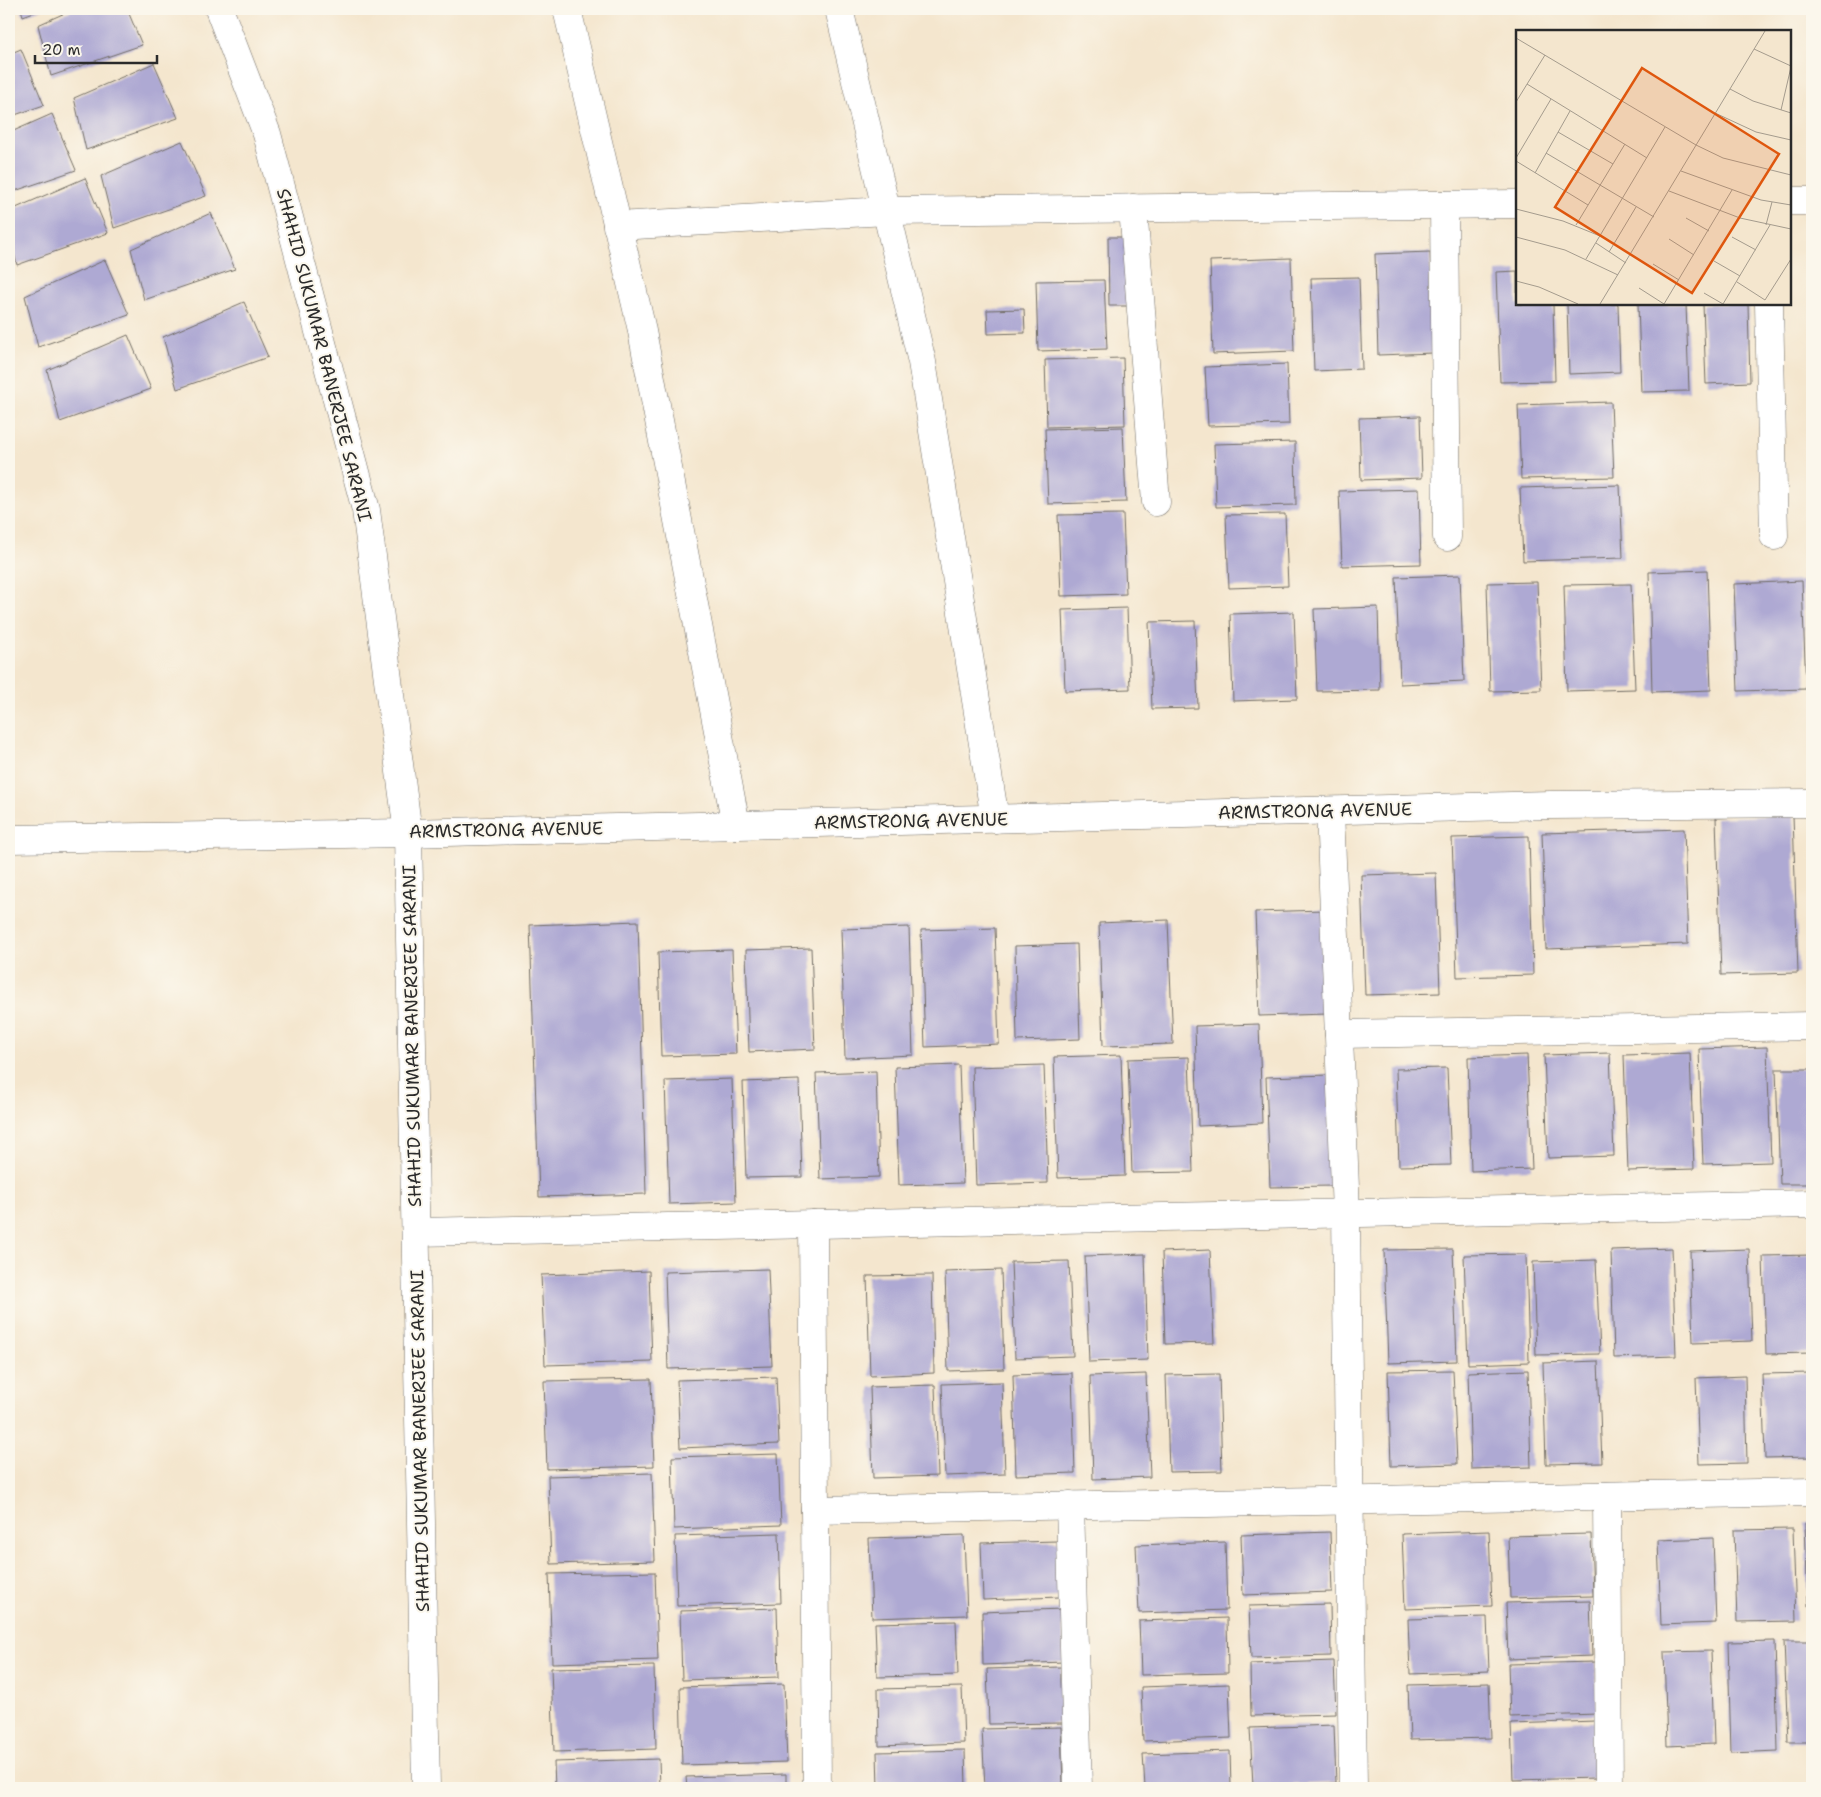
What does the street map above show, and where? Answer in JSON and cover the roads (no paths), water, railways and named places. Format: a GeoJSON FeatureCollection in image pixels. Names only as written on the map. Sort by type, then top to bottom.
{"type":"FeatureCollection","features":[{"type":"Feature","properties":{"kind":"street","name":"SHAHID SUKUMAR BANERJEE SARANI"},"geometry":{"type":"LineString","coordinates":[[219,9],[267,134],[366,510],[408,832],[426,1788]]}},
{"type":"Feature","properties":{"kind":"street"},"geometry":{"type":"LineString","coordinates":[[567,9],[641,326],[736,825]]}},
{"type":"Feature","properties":{"kind":"street"},"geometry":{"type":"LineString","coordinates":[[839,9],[922,362],[995,819]]}},
{"type":"Feature","properties":{"kind":"street"},"geometry":{"type":"LineString","coordinates":[[1791,201],[1812,201]]}},
{"type":"Feature","properties":{"kind":"street"},"geometry":{"type":"LineString","coordinates":[[617,226],[887,211],[1516,204]]}},
{"type":"Feature","properties":{"kind":"street"},"geometry":{"type":"LineString","coordinates":[[1444,205],[1447,537]]}},
{"type":"Feature","properties":{"kind":"street"},"geometry":{"type":"LineString","coordinates":[[1134,208],[1156,502]]}},
{"type":"Feature","properties":{"kind":"street"},"geometry":{"type":"LineString","coordinates":[[1768,305],[1774,536]]}},
{"type":"Feature","properties":{"kind":"street","name":"ARMSTRONG AVENUE"},"geometry":{"type":"LineString","coordinates":[[9,839],[736,825],[1551,805],[1812,803]]}},
{"type":"Feature","properties":{"kind":"street"},"geometry":{"type":"LineString","coordinates":[[1330,811],[1346,1213],[1353,1788]]}},
{"type":"Feature","properties":{"kind":"street"},"geometry":{"type":"LineString","coordinates":[[1338,1034],[1812,1026]]}},
{"type":"Feature","properties":{"kind":"street"},"geometry":{"type":"LineString","coordinates":[[416,1232],[1812,1204]]}},
{"type":"Feature","properties":{"kind":"street"},"geometry":{"type":"LineString","coordinates":[[813,1224],[818,1788]]}},
{"type":"Feature","properties":{"kind":"street"},"geometry":{"type":"LineString","coordinates":[[815,1510],[1812,1492]]}},
{"type":"Feature","properties":{"kind":"street"},"geometry":{"type":"LineString","coordinates":[[1607,1496],[1609,1788]]}},
{"type":"Feature","properties":{"kind":"street"},"geometry":{"type":"LineString","coordinates":[[1070,1505],[1078,1788]]}}]}
